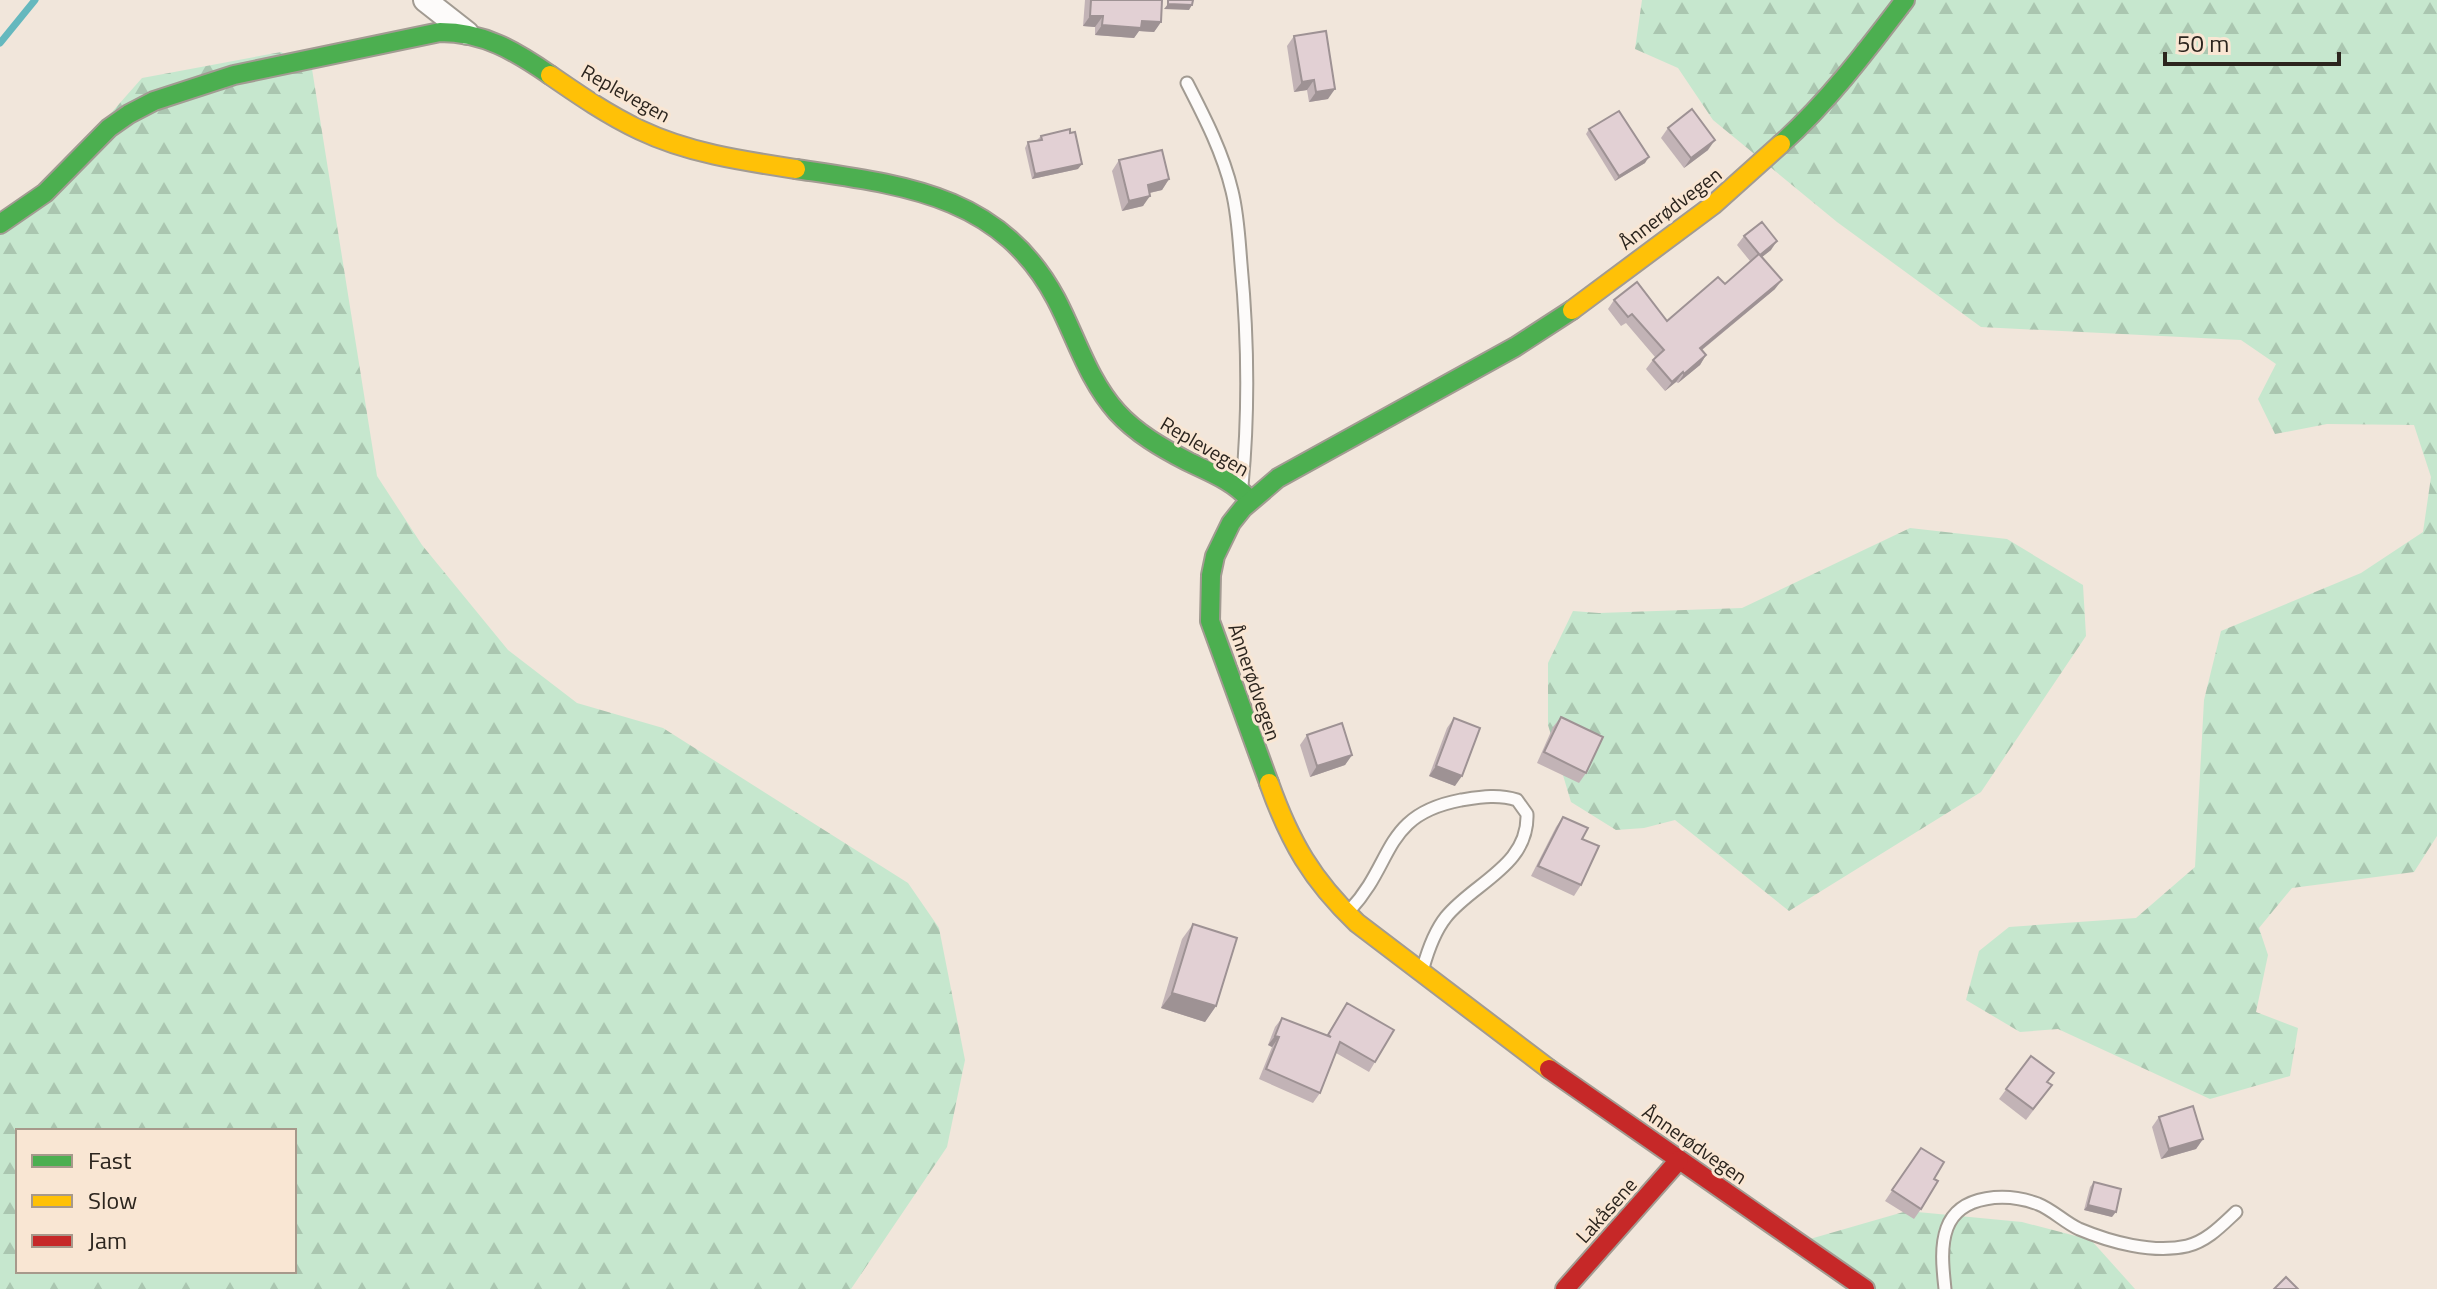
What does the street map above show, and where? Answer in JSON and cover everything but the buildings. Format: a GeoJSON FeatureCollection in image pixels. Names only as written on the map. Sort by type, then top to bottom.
{"type":"FeatureCollection","features":[{"type":"Feature","properties":{"kind":"main road","name":"Ånnerødvegen"},"geometry":{"type":"LineString","coordinates":[[1865,1289],[1549,1069],[1334,901],[1297,852],[1265,777],[1210,621],[1209,575],[1215,550],[1246,494],[1515,347],[1583,302],[1713,205],[1802,125],[1872,44],[1905,0]]}},
{"type":"Feature","properties":{"kind":"main road","name":"Replevegen"},"geometry":{"type":"LineString","coordinates":[[0,224],[46,192],[101,135],[128,115],[158,100],[230,78],[424,35],[467,33],[510,48],[619,119],[660,139],[735,158],[906,187],[956,203],[988,220],[1037,266],[1064,314],[1093,378],[1117,412],[1151,441],[1246,494]]}},
{"type":"Feature","properties":{"kind":"main road","name":"Lakåsene"},"geometry":{"type":"LineString","coordinates":[[1565,1289],[1679,1160]]}},
{"type":"Feature","properties":{"kind":"street"},"geometry":{"type":"LineString","coordinates":[[425,0],[467,33]]}},
{"type":"Feature","properties":{"kind":"lane"},"geometry":{"type":"LineString","coordinates":[[1187,83],[1211,130],[1234,204],[1247,362],[1246,494]]}},
{"type":"Feature","properties":{"kind":"lane"},"geometry":{"type":"LineString","coordinates":[[1347,913],[1367,890],[1397,834],[1424,811],[1481,797],[1517,800],[1527,814],[1523,838],[1498,873],[1445,918],[1428,949],[1422,972]]}},
{"type":"Feature","properties":{"kind":"lane"},"geometry":{"type":"LineString","coordinates":[[1945,1289],[1943,1264],[1947,1228],[1958,1212],[1988,1198],[2023,1199],[2052,1211],[2078,1228],[2110,1239],[2154,1247],[2185,1246],[2207,1239],[2236,1212]]}},
{"type":"Feature","properties":{"kind":"green space"},"geometry":{"type":"Polygon","coordinates":[[[1642,0],[2437,0],[2437,836],[2414,872],[2292,888],[2259,928],[2268,955],[2256,1012],[2298,1028],[2290,1076],[2210,1099],[2058,1029],[2020,1032],[1966,1000],[1979,951],[2009,927],[2136,918],[2195,867],[2204,700],[2221,631],[2361,573],[2423,532],[2431,477],[2414,425],[2327,424],[2275,434],[2258,399],[2276,364],[2241,340],[1981,327],[1837,222],[1713,120],[1678,68],[1635,49],[1642,0]]]}},
{"type":"Feature","properties":{"kind":"green space"},"geometry":{"type":"Polygon","coordinates":[[[281,52],[312,69],[377,476],[422,545],[508,650],[577,703],[663,728],[908,883],[939,928],[965,1060],[947,1147],[851,1289],[0,1289],[0,212],[51,181],[142,78],[281,52]]]}},
{"type":"Feature","properties":{"kind":"green space"},"geometry":{"type":"Polygon","coordinates":[[[1910,528],[2007,539],[2083,585],[2086,636],[1981,792],[1789,911],[1675,820],[1644,828],[1616,830],[1571,802],[1548,725],[1548,663],[1573,611],[1599,613],[1742,608],[1910,528]]]}},
{"type":"Feature","properties":{"kind":"green space"},"geometry":{"type":"Polygon","coordinates":[[[1907,1211],[2022,1222],[2091,1240],[2135,1289],[1861,1289],[1803,1241],[1907,1211]]]}},
{"type":"Feature","properties":{"kind":"waterway"},"geometry":{"type":"LineString","coordinates":[[0,43],[35,0]]}},
{"type":"Feature","properties":{"kind":"traffic: fast"},"geometry":{"type":"LineString","coordinates":[[1781,144],[1831,93],[1905,0]]}},
{"type":"Feature","properties":{"kind":"traffic: fast"},"geometry":{"type":"LineString","coordinates":[[0,224],[45,193],[109,128],[129,114],[154,101],[234,75],[440,32],[471,35],[498,44],[550,75]]}},
{"type":"Feature","properties":{"kind":"traffic: fast"},"geometry":{"type":"LineString","coordinates":[[796,169],[911,189],[977,216],[1007,237],[1033,264],[1056,299],[1090,372],[1117,412],[1150,440],[1228,482],[1249,499]]}},
{"type":"Feature","properties":{"kind":"traffic: fast"},"geometry":{"type":"LineString","coordinates":[[1269,783],[1210,621],[1211,575],[1215,556],[1231,523],[1243,508],[1278,478],[1515,347],[1572,310]]}},
{"type":"Feature","properties":{"kind":"traffic: slow"},"geometry":{"type":"LineString","coordinates":[[550,75],[605,111],[658,138],[716,155],[796,169]]}},
{"type":"Feature","properties":{"kind":"traffic: slow"},"geometry":{"type":"LineString","coordinates":[[1572,310],[1713,205],[1781,144]]}},
{"type":"Feature","properties":{"kind":"traffic: slow"},"geometry":{"type":"LineString","coordinates":[[1269,783],[1294,842],[1341,907],[1357,923],[1549,1069]]}},
{"type":"Feature","properties":{"kind":"traffic: jam"},"geometry":{"type":"LineString","coordinates":[[1549,1069],[1865,1289]]}},
{"type":"Feature","properties":{"kind":"traffic: jam"},"geometry":{"type":"LineString","coordinates":[[1565,1289],[1679,1160]]}}]}
